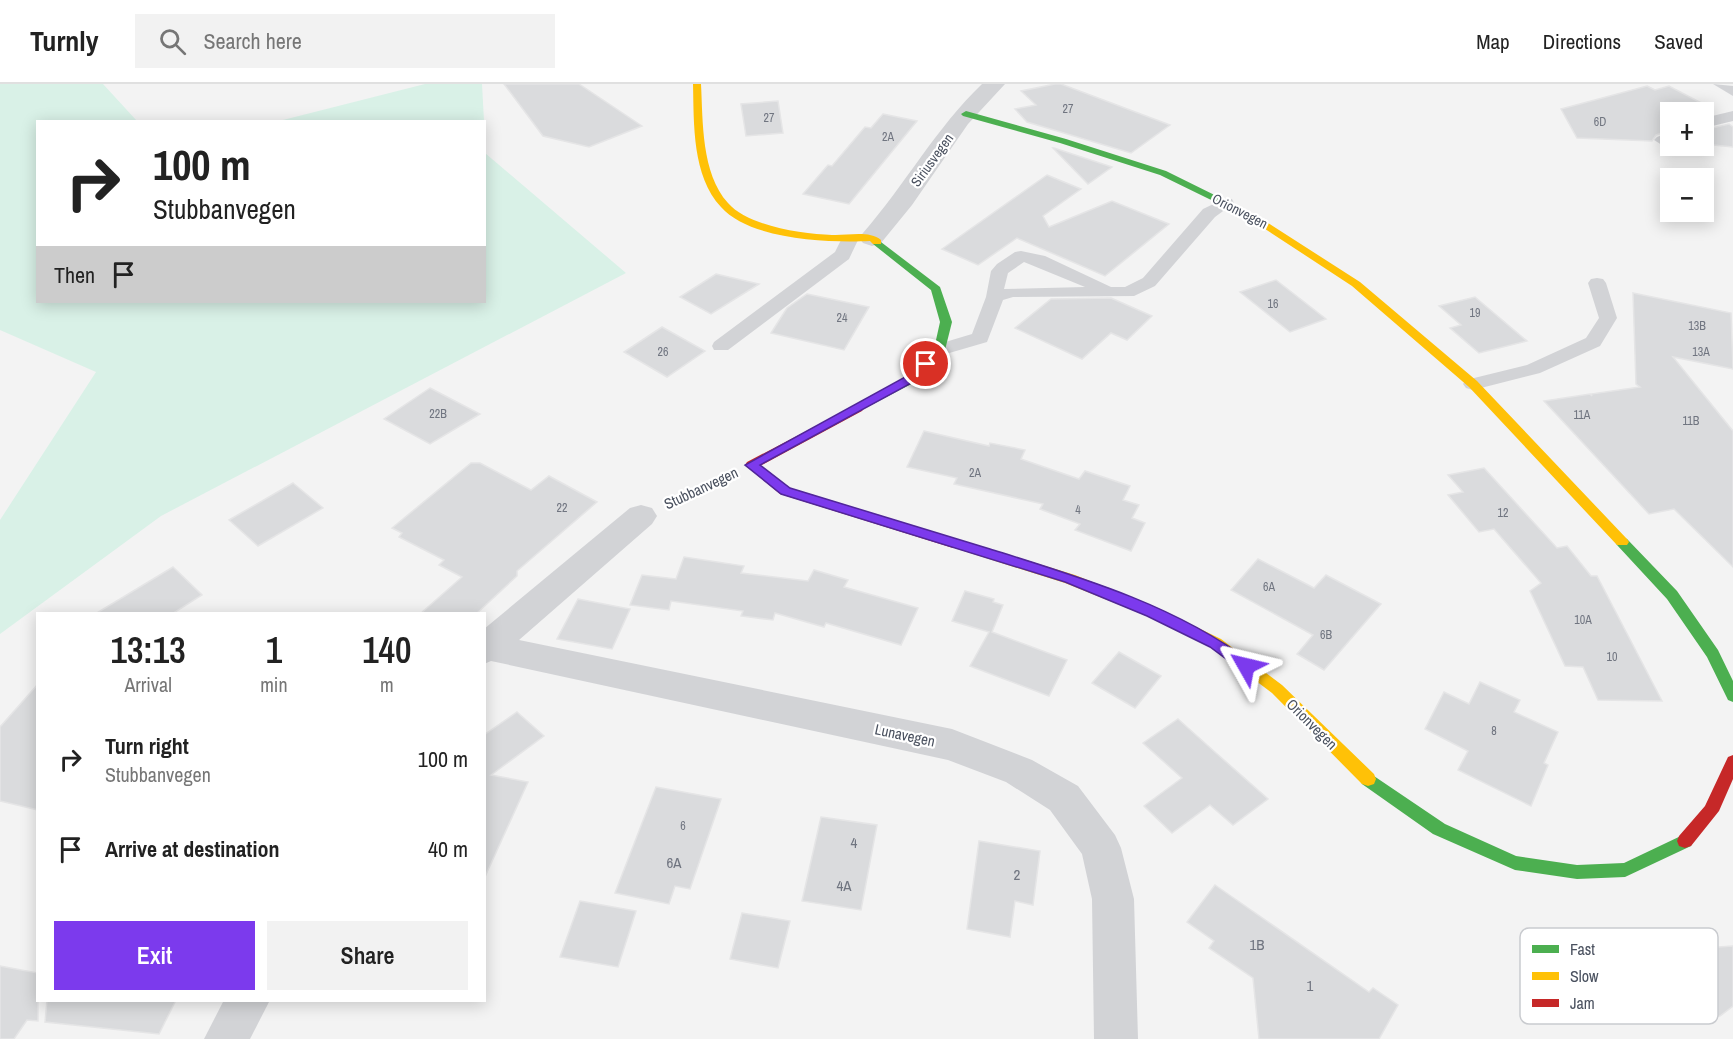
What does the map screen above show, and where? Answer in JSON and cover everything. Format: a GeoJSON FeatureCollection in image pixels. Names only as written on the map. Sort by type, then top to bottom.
{"type":"FeatureCollection","features":[{"type":"Feature","properties":{"kind":"street"},"geometry":{"type":"LineString","coordinates":[[697,84],[699,134],[710,180],[724,206],[746,220],[769,230],[849,240],[872,238]]}},
{"type":"Feature","properties":{"kind":"street","name":"Siriusvegen"},"geometry":{"type":"LineString","coordinates":[[872,238],[890,219],[966,114],[994,84]]}},
{"type":"Feature","properties":{"kind":"street","name":"Orionvegen"},"geometry":{"type":"LineString","coordinates":[[966,114],[1063,141],[1163,173],[1261,219],[1356,284],[1473,384],[1672,595],[1713,654],[1733,696]]}},
{"type":"Feature","properties":{"kind":"street","name":"Stubbanvegen"},"geometry":{"type":"LineString","coordinates":[[751,465],[913,378],[939,350],[946,322],[936,290],[872,238]]}},
{"type":"Feature","properties":{"kind":"street","name":"Orionvegen"},"geometry":{"type":"LineString","coordinates":[[751,465],[785,491],[1070,579],[1152,612],[1216,643],[1277,689],[1372,783],[1439,829],[1515,864],[1577,872],[1626,870],[1686,841],[1711,811],[1733,762]]}},
{"type":"Feature","properties":{"kind":"street"},"geometry":{"type":"LineString","coordinates":[[486,648],[641,516]]}},
{"type":"Feature","properties":{"kind":"street","name":"Lunavegen"},"geometry":{"type":"LineString","coordinates":[[486,648],[952,745],[1019,771],[1064,798],[1101,848],[1113,899],[1116,1039]]}},
{"type":"Feature","properties":{"kind":"street"},"geometry":{"type":"LineString","coordinates":[[226,1039],[247,1002]]}},
{"type":"Feature","properties":{"kind":"lane"},"geometry":{"type":"LineString","coordinates":[[1720,84],[1733,92]]}},
{"type":"Feature","properties":{"kind":"lane"},"geometry":{"type":"LineString","coordinates":[[1714,121],[1733,116]]}},
{"type":"Feature","properties":{"kind":"lane"},"geometry":{"type":"LineString","coordinates":[[995,297],[1012,292],[1128,292],[1149,282],[1209,213],[1226,202]]}},
{"type":"Feature","properties":{"kind":"lane"},"geometry":{"type":"LineString","coordinates":[[721,346],[843,255],[849,240]]}},
{"type":"Feature","properties":{"kind":"lane"},"geometry":{"type":"LineString","coordinates":[[939,350],[980,338],[995,297],[996,276],[1005,265],[1021,256],[1039,260],[1112,292]]}},
{"type":"Feature","properties":{"kind":"lane"},"geometry":{"type":"LineString","coordinates":[[1473,384],[1533,369],[1593,342],[1608,318],[1598,282]]}},
{"type":"Feature","properties":{"kind":"path","name":"Stubbanvegen"},"geometry":{"type":"LineString","coordinates":[[641,516],[751,465]]}},
{"type":"Feature","properties":{"kind":"green space"},"geometry":{"type":"Polygon","coordinates":[[[0,84],[103,84],[136,120],[36,120],[36,303],[486,303],[486,154],[626,273],[161,516],[0,634],[0,520],[96,372],[0,330],[0,84]]]}},
{"type":"Feature","properties":{"kind":"green space"},"geometry":{"type":"Polygon","coordinates":[[[425,84],[482,84],[484,120],[283,120],[425,84]]]}},
{"type":"Feature","properties":{"kind":"building"},"geometry":{"type":"Polygon","coordinates":[[[504,84],[579,84],[642,126],[589,147],[543,136],[504,84]]]}},
{"type":"Feature","properties":{"kind":"building"},"geometry":{"type":"Polygon","coordinates":[[[1061,84],[1170,125],[1131,153],[1027,122],[1015,109],[1036,105],[1021,91],[1061,84]]]}},
{"type":"Feature","properties":{"kind":"building"},"geometry":{"type":"Polygon","coordinates":[[[1647,86],[1655,90],[1669,86],[1699,102],[1660,102],[1660,134],[1652,141],[1577,138],[1561,109],[1647,86]]]}},
{"type":"Feature","properties":{"kind":"building"},"geometry":{"type":"Polygon","coordinates":[[[778,101],[783,133],[746,136],[741,104],[778,101]]]}},
{"type":"Feature","properties":{"kind":"building"},"geometry":{"type":"Polygon","coordinates":[[[883,114],[917,121],[849,204],[803,194],[828,165],[832,166],[865,127],[871,128],[883,114]]]}},
{"type":"Feature","properties":{"kind":"building"},"geometry":{"type":"Polygon","coordinates":[[[1729,124],[1733,127],[1733,147],[1714,145],[1714,128],[1729,124]]]}},
{"type":"Feature","properties":{"kind":"building"},"geometry":{"type":"Polygon","coordinates":[[[1054,148],[1112,167],[1088,184],[1054,148]]]}},
{"type":"Feature","properties":{"kind":"building"},"geometry":{"type":"Polygon","coordinates":[[[1047,175],[1081,189],[1043,216],[1049,227],[1112,201],[1169,224],[1105,276],[1017,238],[978,265],[942,249],[1047,175]]]}},
{"type":"Feature","properties":{"kind":"building"},"geometry":{"type":"Polygon","coordinates":[[[716,274],[759,284],[711,314],[680,297],[716,274]]]}},
{"type":"Feature","properties":{"kind":"building"},"geometry":{"type":"Polygon","coordinates":[[[1276,280],[1326,319],[1290,332],[1240,292],[1276,280]]]}},
{"type":"Feature","properties":{"kind":"building"},"geometry":{"type":"Polygon","coordinates":[[[1633,293],[1731,313],[1733,369],[1673,357],[1733,431],[1733,567],[1674,509],[1649,514],[1544,401],[1590,394],[1592,396],[1591,394],[1640,387],[1636,384],[1633,293]]]}},
{"type":"Feature","properties":{"kind":"building"},"geometry":{"type":"Polygon","coordinates":[[[807,294],[869,307],[844,350],[771,333],[787,308],[807,294]]]}},
{"type":"Feature","properties":{"kind":"building"},"geometry":{"type":"Polygon","coordinates":[[[1475,297],[1527,341],[1479,353],[1450,328],[1461,325],[1439,306],[1475,297]]]}},
{"type":"Feature","properties":{"kind":"building"},"geometry":{"type":"Polygon","coordinates":[[[1111,298],[1152,316],[1127,340],[1111,333],[1082,359],[1015,328],[1051,299],[1111,298]]]}},
{"type":"Feature","properties":{"kind":"building"},"geometry":{"type":"Polygon","coordinates":[[[662,327],[705,351],[667,377],[624,352],[662,327]]]}},
{"type":"Feature","properties":{"kind":"building"},"geometry":{"type":"Polygon","coordinates":[[[430,388],[480,414],[430,444],[384,419],[430,388]]]}},
{"type":"Feature","properties":{"kind":"building"},"geometry":{"type":"Polygon","coordinates":[[[924,431],[989,446],[990,443],[1025,450],[1021,459],[1079,479],[1085,471],[1130,486],[1123,500],[1139,505],[1132,518],[1145,523],[1131,551],[1075,530],[1080,524],[1040,509],[1043,504],[954,484],[957,478],[907,467],[924,431]]]}},
{"type":"Feature","properties":{"kind":"building"},"geometry":{"type":"Polygon","coordinates":[[[471,463],[480,463],[531,490],[549,476],[597,502],[517,571],[517,576],[478,612],[422,612],[462,577],[439,565],[444,560],[399,537],[402,533],[392,528],[471,463]]]}},
{"type":"Feature","properties":{"kind":"building"},"geometry":{"type":"Polygon","coordinates":[[[1484,468],[1557,548],[1567,546],[1591,576],[1597,576],[1662,701],[1598,700],[1583,667],[1565,666],[1530,591],[1541,583],[1494,529],[1479,532],[1448,495],[1463,492],[1448,475],[1484,468]]]}},
{"type":"Feature","properties":{"kind":"building"},"geometry":{"type":"Polygon","coordinates":[[[293,483],[323,508],[258,546],[229,520],[293,483]]]}},
{"type":"Feature","properties":{"kind":"building"},"geometry":{"type":"Polygon","coordinates":[[[684,557],[744,566],[741,573],[808,581],[814,570],[848,580],[844,587],[918,608],[901,645],[826,623],[824,627],[775,613],[773,620],[741,616],[743,611],[671,601],[669,610],[630,605],[642,575],[676,579],[684,557]]]}},
{"type":"Feature","properties":{"kind":"building"},"geometry":{"type":"Polygon","coordinates":[[[1258,559],[1314,588],[1326,575],[1381,604],[1324,670],[1297,654],[1313,635],[1231,590],[1258,559]]]}},
{"type":"Feature","properties":{"kind":"building"},"geometry":{"type":"Polygon","coordinates":[[[173,567],[202,595],[175,612],[98,612],[173,567]]]}},
{"type":"Feature","properties":{"kind":"building"},"geometry":{"type":"Polygon","coordinates":[[[965,591],[994,599],[993,602],[1003,605],[992,632],[1067,660],[1049,696],[970,666],[989,632],[952,621],[965,591]]]}},
{"type":"Feature","properties":{"kind":"building"},"geometry":{"type":"Polygon","coordinates":[[[578,599],[630,609],[612,649],[557,639],[578,599]]]}},
{"type":"Feature","properties":{"kind":"building"},"geometry":{"type":"Polygon","coordinates":[[[1119,652],[1161,676],[1135,708],[1092,683],[1119,652]]]}},
{"type":"Feature","properties":{"kind":"building"},"geometry":{"type":"Polygon","coordinates":[[[1480,682],[1520,700],[1514,712],[1558,732],[1544,763],[1548,765],[1531,806],[1458,770],[1468,751],[1425,729],[1444,692],[1469,704],[1480,682]]]}},
{"type":"Feature","properties":{"kind":"building"},"geometry":{"type":"Polygon","coordinates":[[[36,686],[36,810],[0,801],[0,727],[36,686]]]}},
{"type":"Feature","properties":{"kind":"building"},"geometry":{"type":"Polygon","coordinates":[[[517,712],[544,736],[491,775],[528,782],[486,875],[486,734],[517,712]]]}},
{"type":"Feature","properties":{"kind":"building"},"geometry":{"type":"Polygon","coordinates":[[[1178,719],[1268,799],[1233,825],[1210,805],[1172,833],[1144,806],[1182,778],[1143,743],[1178,719]]]}},
{"type":"Feature","properties":{"kind":"building"},"geometry":{"type":"Polygon","coordinates":[[[656,787],[721,799],[690,889],[675,886],[669,904],[615,893],[656,787]]]}},
{"type":"Feature","properties":{"kind":"building"},"geometry":{"type":"Polygon","coordinates":[[[821,817],[877,825],[861,910],[802,901],[821,817]]]}},
{"type":"Feature","properties":{"kind":"building"},"geometry":{"type":"Polygon","coordinates":[[[979,841],[1040,851],[1033,905],[1015,901],[1010,937],[967,929],[979,841]]]}},
{"type":"Feature","properties":{"kind":"building"},"geometry":{"type":"Polygon","coordinates":[[[1215,885],[1369,992],[1373,988],[1398,1005],[1379,1039],[1259,1039],[1253,978],[1209,948],[1214,941],[1187,922],[1215,885]]]}},
{"type":"Feature","properties":{"kind":"building"},"geometry":{"type":"Polygon","coordinates":[[[580,901],[636,911],[618,967],[560,957],[580,901]]]}},
{"type":"Feature","properties":{"kind":"building"},"geometry":{"type":"Polygon","coordinates":[[[742,913],[790,921],[778,968],[730,959],[742,913]]]}},
{"type":"Feature","properties":{"kind":"building"},"geometry":{"type":"Polygon","coordinates":[[[1733,946],[1733,1006],[1718,1016],[1718,947],[1733,946]]]}},
{"type":"Feature","properties":{"kind":"building"},"geometry":{"type":"Polygon","coordinates":[[[0,966],[36,973],[38,1021],[27,1020],[14,1039],[0,1039],[0,966]]]}},
{"type":"Feature","properties":{"kind":"building"},"geometry":{"type":"Polygon","coordinates":[[[47,1002],[175,1002],[159,1034],[45,1022],[47,1002]]]}},
{"type":"Feature","properties":{"kind":"traffic: fast"},"geometry":{"type":"LineString","coordinates":[[966,114],[1063,141],[1163,173],[1254,217]]}},
{"type":"Feature","properties":{"kind":"traffic: fast"},"geometry":{"type":"LineString","coordinates":[[858,408],[913,378],[939,350],[946,322],[936,289],[877,242]]}},
{"type":"Feature","properties":{"kind":"traffic: fast"},"geometry":{"type":"LineString","coordinates":[[1622,542],[1672,595],[1713,654],[1733,696]]}},
{"type":"Feature","properties":{"kind":"traffic: fast"},"geometry":{"type":"LineString","coordinates":[[1368,779],[1439,829],[1515,863],[1577,872],[1625,870],[1685,841]]}},
{"type":"Feature","properties":{"kind":"traffic: slow"},"geometry":{"type":"LineString","coordinates":[[697,84],[704,162],[715,191],[727,208],[757,224],[789,234],[838,239],[872,238],[877,242]]}},
{"type":"Feature","properties":{"kind":"traffic: slow"},"geometry":{"type":"LineString","coordinates":[[1254,217],[1356,284],[1473,384],[1622,542]]}},
{"type":"Feature","properties":{"kind":"traffic: slow"},"geometry":{"type":"LineString","coordinates":[[953,543],[1070,579],[1152,612],[1216,643],[1277,689],[1368,779]]}},
{"type":"Feature","properties":{"kind":"traffic: jam"},"geometry":{"type":"LineString","coordinates":[[858,408],[751,465],[785,491],[953,543]]}},
{"type":"Feature","properties":{"kind":"traffic: jam"},"geometry":{"type":"LineString","coordinates":[[1685,841],[1711,811],[1733,762]]}},
{"type":"Feature","properties":{"kind":"route"},"geometry":{"type":"LineString","coordinates":[[926,364],[913,378],[751,465],[785,491],[1070,579],[1152,612],[1216,643],[1246,666]]}}]}
